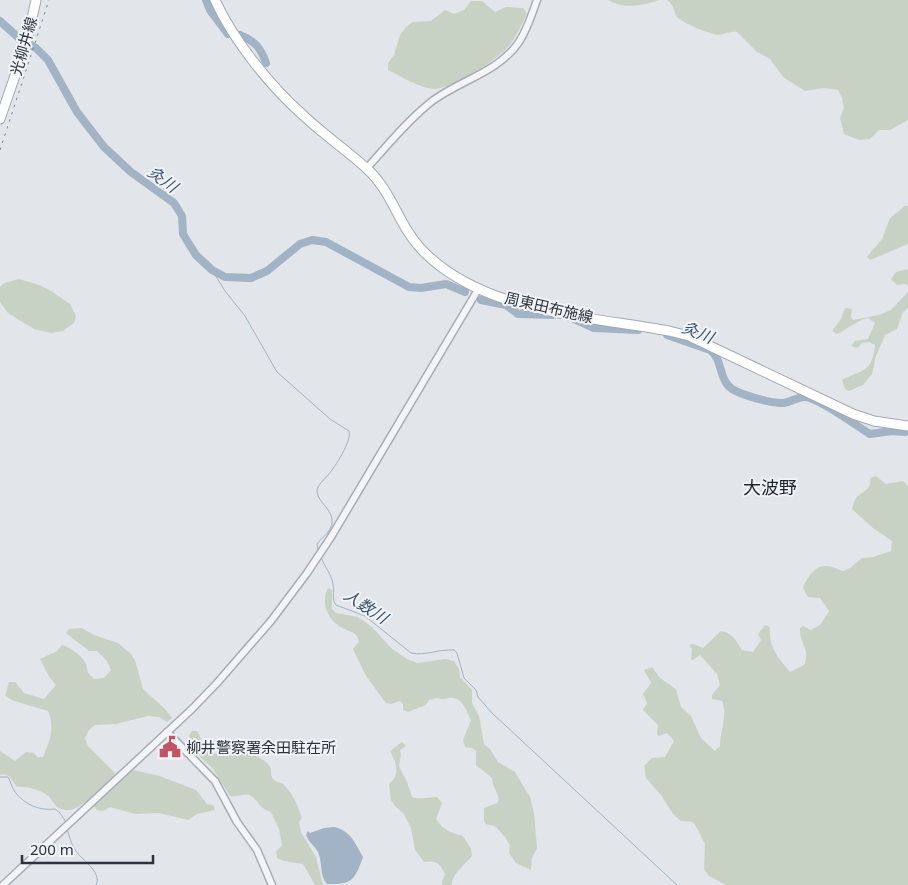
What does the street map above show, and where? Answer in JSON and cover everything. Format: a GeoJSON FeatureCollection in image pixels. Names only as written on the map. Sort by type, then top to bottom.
{"type":"FeatureCollection","features":[{"type":"Feature","properties":{"kind":"main road","name":"光柳井線"},"geometry":{"type":"LineString","coordinates":[[0,119],[26,44],[36,0]]}},
{"type":"Feature","properties":{"kind":"main road","name":"周東田布施線"},"geometry":{"type":"LineString","coordinates":[[215,0],[229,29],[280,94],[304,117],[367,168],[386,192],[402,224],[416,244],[445,271],[479,288],[527,306],[689,336],[853,414],[874,421],[907,426]]}},
{"type":"Feature","properties":{"kind":"street"},"geometry":{"type":"LineString","coordinates":[[367,168],[430,103],[511,52],[525,31],[537,0]]}},
{"type":"Feature","properties":{"kind":"street"},"geometry":{"type":"LineString","coordinates":[[3,885],[192,709],[236,664],[271,621],[308,573],[479,288]]}},
{"type":"Feature","properties":{"kind":"street"},"geometry":{"type":"LineString","coordinates":[[167,732],[216,781],[237,822],[257,850],[272,885]]}},
{"type":"Feature","properties":{"kind":"green space"},"geometry":{"type":"Polygon","coordinates":[[[608,0],[661,0],[627,6],[608,0]]]}},
{"type":"Feature","properties":{"kind":"green space"},"geometry":{"type":"Polygon","coordinates":[[[667,0],[908,0],[908,120],[890,130],[879,130],[870,139],[859,140],[844,134],[840,118],[844,108],[838,90],[824,88],[805,91],[783,77],[770,59],[757,52],[737,32],[718,35],[696,28],[677,17],[667,0]]]}},
{"type":"Feature","properties":{"kind":"green space"},"geometry":{"type":"Polygon","coordinates":[[[471,1],[482,1],[495,12],[506,7],[523,8],[527,14],[514,40],[502,53],[463,79],[435,89],[418,85],[388,70],[388,63],[394,55],[400,35],[406,27],[413,22],[431,21],[445,10],[454,14],[464,10],[471,1]]]}},
{"type":"Feature","properties":{"kind":"green space"},"geometry":{"type":"Polygon","coordinates":[[[905,206],[908,206],[908,244],[870,260],[867,257],[882,239],[890,218],[905,206]]]}},
{"type":"Feature","properties":{"kind":"green space"},"geometry":{"type":"Polygon","coordinates":[[[908,269],[908,286],[906,284],[897,285],[891,279],[896,272],[908,269]]]}},
{"type":"Feature","properties":{"kind":"green space"},"geometry":{"type":"Polygon","coordinates":[[[19,279],[39,285],[70,304],[76,316],[74,323],[63,331],[51,333],[34,329],[8,313],[0,302],[0,287],[4,283],[19,279]]]}},
{"type":"Feature","properties":{"kind":"green space"},"geometry":{"type":"Polygon","coordinates":[[[908,292],[908,308],[903,312],[897,329],[885,335],[876,356],[872,374],[863,385],[849,391],[845,389],[842,380],[865,369],[872,361],[875,345],[869,342],[862,343],[857,348],[851,346],[855,341],[868,339],[875,323],[868,318],[837,334],[832,331],[841,319],[845,308],[852,309],[851,317],[853,320],[879,315],[891,310],[908,292]]]}},
{"type":"Feature","properties":{"kind":"green space"},"geometry":{"type":"Polygon","coordinates":[[[876,476],[886,484],[903,481],[908,486],[908,885],[726,885],[709,876],[704,869],[705,844],[693,822],[681,821],[673,814],[661,795],[646,778],[644,766],[652,758],[665,757],[674,741],[667,733],[659,736],[657,734],[658,725],[643,710],[647,703],[643,694],[651,683],[644,670],[652,667],[660,678],[676,689],[681,707],[691,716],[701,738],[715,751],[720,746],[724,706],[722,701],[712,699],[712,695],[720,685],[717,674],[700,655],[693,660],[691,659],[692,649],[689,645],[693,644],[703,648],[721,631],[731,635],[742,650],[753,652],[761,640],[758,634],[765,625],[770,627],[772,646],[790,672],[804,665],[806,650],[801,638],[800,628],[803,626],[811,630],[821,624],[829,611],[820,598],[808,597],[803,588],[809,577],[822,566],[830,566],[843,571],[862,558],[873,557],[891,551],[892,541],[873,528],[852,509],[856,498],[870,485],[870,478],[876,476]]]}},
{"type":"Feature","properties":{"kind":"green space"},"geometry":{"type":"Polygon","coordinates":[[[328,588],[332,590],[332,609],[336,613],[358,617],[372,627],[391,648],[407,659],[417,663],[446,659],[454,661],[459,669],[460,677],[472,690],[472,703],[479,716],[484,744],[490,749],[498,762],[515,772],[530,797],[534,813],[537,848],[532,858],[531,870],[516,863],[509,853],[510,845],[505,837],[495,826],[486,824],[484,821],[484,808],[497,803],[499,800],[492,778],[476,765],[476,751],[465,747],[463,740],[471,720],[462,703],[453,698],[437,698],[429,700],[426,705],[408,712],[403,710],[403,704],[400,701],[391,704],[386,703],[366,676],[353,649],[359,642],[357,636],[337,625],[329,616],[325,605],[328,588]]]}},
{"type":"Feature","properties":{"kind":"green space"},"geometry":{"type":"Polygon","coordinates":[[[82,628],[94,635],[118,643],[131,654],[135,660],[143,689],[172,718],[167,722],[159,717],[148,716],[116,724],[95,725],[89,730],[85,738],[88,746],[121,779],[133,770],[160,776],[196,790],[207,804],[213,805],[215,810],[197,814],[188,820],[159,813],[135,814],[110,807],[103,811],[97,810],[89,800],[74,809],[65,810],[57,807],[43,793],[30,788],[17,787],[9,776],[0,775],[0,751],[15,761],[26,752],[34,753],[37,757],[43,757],[50,740],[51,722],[48,711],[14,701],[5,696],[9,682],[15,682],[24,693],[44,699],[56,685],[40,659],[57,651],[62,645],[81,657],[85,662],[88,672],[94,679],[104,678],[111,670],[107,661],[97,651],[89,651],[66,633],[69,629],[82,628]]]}},
{"type":"Feature","properties":{"kind":"green space"},"geometry":{"type":"Polygon","coordinates":[[[192,731],[197,731],[210,752],[225,754],[239,750],[256,756],[268,764],[273,779],[283,784],[295,800],[302,818],[299,822],[301,832],[316,857],[323,885],[315,885],[303,864],[277,858],[276,852],[282,845],[279,829],[271,812],[261,807],[249,795],[230,796],[213,769],[193,750],[193,744],[189,736],[192,731]]]}},
{"type":"Feature","properties":{"kind":"green space"},"geometry":{"type":"Polygon","coordinates":[[[402,742],[406,746],[400,750],[399,766],[412,797],[437,797],[442,803],[436,819],[448,830],[463,836],[471,849],[472,856],[456,873],[452,885],[442,885],[445,874],[441,867],[432,861],[424,862],[415,850],[411,828],[404,814],[391,800],[389,784],[395,777],[396,768],[390,751],[402,742]]]}},
{"type":"Feature","properties":{"kind":"water"},"geometry":{"type":"Polygon","coordinates":[[[334,827],[345,831],[349,835],[363,857],[358,871],[348,882],[327,884],[323,877],[318,852],[306,835],[308,831],[310,833],[334,827]]]}},
{"type":"Feature","properties":{"kind":"waterway"},"geometry":{"type":"LineString","coordinates":[[206,0],[210,10],[228,34]]}},
{"type":"Feature","properties":{"kind":"waterway","name":"灸川"},"geometry":{"type":"LineString","coordinates":[[0,21],[21,40],[36,48],[48,60],[77,112],[104,147],[131,172],[174,203],[182,216],[183,234],[196,255],[212,270],[225,277],[251,278],[267,271],[300,244],[312,240],[326,242],[409,287],[421,288],[446,284],[465,292]]}},
{"type":"Feature","properties":{"kind":"waterway"},"geometry":{"type":"LineString","coordinates":[[240,35],[257,46],[266,63]]}},
{"type":"Feature","properties":{"kind":"waterway","name":"人数川"},"geometry":{"type":"LineString","coordinates":[[212,270],[225,291],[245,316],[277,372],[330,419],[349,431],[348,441],[342,454],[318,487],[319,497],[332,517],[329,531],[317,544],[318,551]]}},
{"type":"Feature","properties":{"kind":"waterway","name":"灸川"},"geometry":{"type":"LineString","coordinates":[[481,300],[506,305],[518,314],[553,315]]}},
{"type":"Feature","properties":{"kind":"waterway","name":"灸川"},"geometry":{"type":"LineString","coordinates":[[574,319],[594,328],[638,330]]}},
{"type":"Feature","properties":{"kind":"waterway","name":"灸川"},"geometry":{"type":"LineString","coordinates":[[667,335],[710,350],[717,358],[724,380],[732,389],[743,394],[779,403],[806,397],[829,407],[870,434],[892,431],[905,432]]}},
{"type":"Feature","properties":{"kind":"waterway","name":"灸川"},"geometry":{"type":"LineString","coordinates":[[906,430],[905,432],[908,433]]}},
{"type":"Feature","properties":{"kind":"waterway","name":"人数川"},"geometry":{"type":"LineString","coordinates":[[321,557],[330,574],[336,605],[365,616],[411,653],[422,654],[454,650],[457,653],[464,678],[476,690],[478,697],[492,713],[677,885]]}},
{"type":"Feature","properties":{"kind":"waterway"},"geometry":{"type":"LineString","coordinates":[[0,777],[8,777],[15,792],[28,804],[38,808],[55,809],[66,822]]}},
{"type":"Feature","properties":{"kind":"waterway"},"geometry":{"type":"LineString","coordinates":[[67,829],[74,848],[94,870],[97,880],[96,885]]}},
{"type":"Feature","properties":{"kind":"railway"},"geometry":{"type":"LineString","coordinates":[[0,150],[49,0]]}},
{"type":"Feature","properties":{"kind":"place","name":"柳井警察署余田駐在所"},"geometry":{"type":"Point","coordinates":[170,747]}},
{"type":"Feature","properties":{"kind":"district","name":"大波野"},"geometry":{"type":"Point","coordinates":[770,487]}}]}
